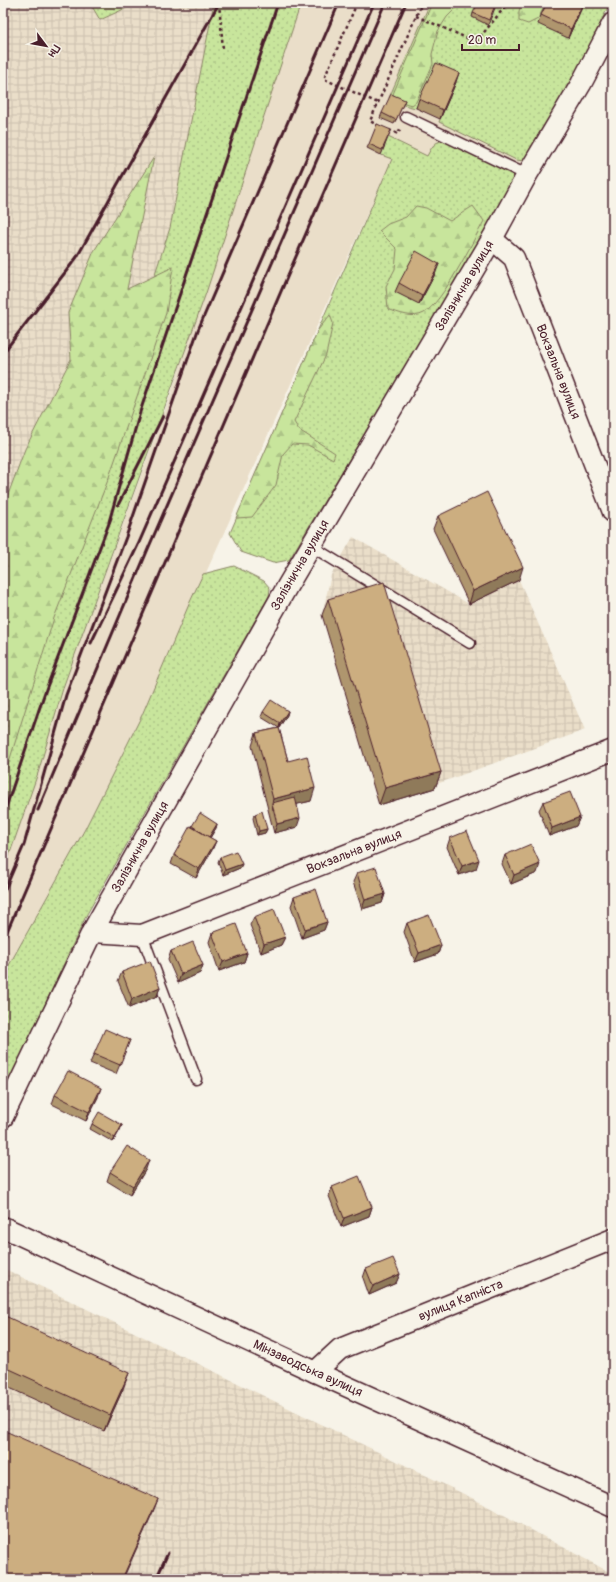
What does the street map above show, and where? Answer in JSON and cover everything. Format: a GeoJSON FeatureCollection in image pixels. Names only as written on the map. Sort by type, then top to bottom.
{"type":"FeatureCollection","features":[{"type":"Feature","properties":{"kind":"street","name":"Залізнична вулиця"},"geometry":{"type":"LineString","coordinates":[[3,1117],[92,932],[311,546],[492,240],[527,175],[581,84],[613,23]]}},
{"type":"Feature","properties":{"kind":"street","name":"Вокзальна вулиця"},"geometry":{"type":"LineString","coordinates":[[492,240],[514,258],[613,512]]}},
{"type":"Feature","properties":{"kind":"street","name":"Вокзальна вулиця"},"geometry":{"type":"LineString","coordinates":[[92,932],[142,935],[613,750]]}},
{"type":"Feature","properties":{"kind":"street","name":"Мінзаводська вулиця"},"geometry":{"type":"LineString","coordinates":[[3,1227],[315,1372],[612,1505]]}},
{"type":"Feature","properties":{"kind":"street","name":"вулиця Капніста"},"geometry":{"type":"LineString","coordinates":[[315,1372],[340,1349],[613,1239]]}},
{"type":"Feature","properties":{"kind":"lane"},"geometry":{"type":"LineString","coordinates":[[406,117],[527,175]]}},
{"type":"Feature","properties":{"kind":"lane"},"geometry":{"type":"LineString","coordinates":[[311,546],[470,643]]}},
{"type":"Feature","properties":{"kind":"lane"},"geometry":{"type":"LineString","coordinates":[[142,935],[196,1079]]}},
{"type":"Feature","properties":{"kind":"path"},"geometry":{"type":"LineString","coordinates":[[219,3],[223,49]]}},
{"type":"Feature","properties":{"kind":"path"},"geometry":{"type":"LineString","coordinates":[[357,3],[324,79],[378,103]]}},
{"type":"Feature","properties":{"kind":"path"},"geometry":{"type":"LineString","coordinates":[[406,117],[398,134],[370,122],[422,3]]}},
{"type":"Feature","properties":{"kind":"path"},"geometry":{"type":"LineString","coordinates":[[416,16],[476,42],[508,3]]}},
{"type":"Feature","properties":{"kind":"shaded area"},"geometry":{"type":"Polygon","coordinates":[[[3,3],[214,3],[170,228],[3,738],[3,3]]]}},
{"type":"Feature","properties":{"kind":"shaded area"},"geometry":{"type":"Polygon","coordinates":[[[301,3],[597,3],[532,148],[502,202],[392,159],[142,715],[85,829],[3,976],[3,869],[38,773],[62,691],[171,394],[301,3]]]}},
{"type":"Feature","properties":{"kind":"shaded area"},"geometry":{"type":"Polygon","coordinates":[[[353,537],[469,604],[519,580],[585,730],[379,805],[322,615],[331,575],[353,537]]]}},
{"type":"Feature","properties":{"kind":"shaded area"},"geometry":{"type":"Polygon","coordinates":[[[3,1268],[474,1499],[613,1574],[613,1579],[3,1579],[3,1268]]]}},
{"type":"Feature","properties":{"kind":"green space"},"geometry":{"type":"Polygon","coordinates":[[[90,3],[137,3],[100,20],[90,3]]]}},
{"type":"Feature","properties":{"kind":"green space"},"geometry":{"type":"Polygon","coordinates":[[[214,3],[301,3],[206,293],[64,685],[38,773],[3,873],[3,738],[170,228],[214,3]]]}},
{"type":"Feature","properties":{"kind":"green space"},"geometry":{"type":"Polygon","coordinates":[[[430,3],[610,3],[558,110],[525,161],[516,160],[439,122],[456,82],[433,72],[416,108],[403,105],[389,98],[430,3]]]}},
{"type":"Feature","properties":{"kind":"green space"},"geometry":{"type":"Polygon","coordinates":[[[432,3],[468,3],[458,6],[447,17],[438,31],[432,54],[433,64],[416,102],[412,105],[401,101],[393,94],[432,3]]]}},
{"type":"Feature","properties":{"kind":"green space"},"geometry":{"type":"Polygon","coordinates":[[[522,3],[546,3],[538,19],[528,24],[519,21],[519,11],[522,3]]]}},
{"type":"Feature","properties":{"kind":"green space"},"geometry":{"type":"Polygon","coordinates":[[[388,137],[427,156],[436,143],[444,141],[509,171],[515,177],[513,185],[289,560],[273,563],[241,552],[230,533],[392,159],[381,155],[388,137]]]}},
{"type":"Feature","properties":{"kind":"green space"},"geometry":{"type":"Polygon","coordinates":[[[154,157],[127,289],[173,267],[166,313],[108,480],[54,618],[3,781],[3,508],[25,449],[71,359],[68,313],[94,251],[154,157]]]}},
{"type":"Feature","properties":{"kind":"green space"},"geometry":{"type":"Polygon","coordinates":[[[416,206],[426,208],[450,221],[473,206],[484,221],[457,271],[440,297],[432,307],[424,313],[420,315],[411,315],[401,314],[388,309],[386,286],[395,269],[397,249],[379,231],[388,224],[406,217],[416,206]]]}},
{"type":"Feature","properties":{"kind":"green space"},"geometry":{"type":"Polygon","coordinates":[[[330,315],[333,323],[326,355],[294,422],[299,430],[335,453],[333,459],[308,445],[292,444],[283,454],[276,485],[252,517],[236,518],[318,330],[330,315]]]}},
{"type":"Feature","properties":{"kind":"green space"},"geometry":{"type":"Polygon","coordinates":[[[234,566],[264,581],[270,588],[269,596],[87,914],[3,1095],[3,976],[85,829],[142,715],[203,574],[234,566]]]}},
{"type":"Feature","properties":{"kind":"building"},"geometry":{"type":"Polygon","coordinates":[[[478,3],[496,3],[489,20],[473,13],[478,3]]]}},
{"type":"Feature","properties":{"kind":"building"},"geometry":{"type":"Polygon","coordinates":[[[547,3],[583,3],[571,29],[541,15],[547,3]]]}},
{"type":"Feature","properties":{"kind":"building"},"geometry":{"type":"Polygon","coordinates":[[[436,63],[459,73],[443,110],[419,99],[436,63]]]}},
{"type":"Feature","properties":{"kind":"building"},"geometry":{"type":"Polygon","coordinates":[[[391,94],[405,100],[396,120],[382,113],[391,94]]]}},
{"type":"Feature","properties":{"kind":"building"},"geometry":{"type":"Polygon","coordinates":[[[377,124],[391,130],[382,150],[369,144],[377,124]]]}},
{"type":"Feature","properties":{"kind":"building"},"geometry":{"type":"Polygon","coordinates":[[[416,251],[439,264],[422,296],[399,283],[416,251]]]}},
{"type":"Feature","properties":{"kind":"building"},"geometry":{"type":"Polygon","coordinates":[[[487,492],[523,567],[473,591],[438,516],[487,492]]]}},
{"type":"Feature","properties":{"kind":"building"},"geometry":{"type":"Polygon","coordinates":[[[384,582],[441,772],[385,788],[328,599],[384,582]]]}},
{"type":"Feature","properties":{"kind":"building"},"geometry":{"type":"Polygon","coordinates":[[[271,700],[288,711],[280,723],[263,712],[271,700]]]}},
{"type":"Feature","properties":{"kind":"building"},"geometry":{"type":"Polygon","coordinates":[[[279,728],[288,761],[307,756],[315,788],[273,799],[256,733],[279,728]]]}},
{"type":"Feature","properties":{"kind":"building"},"geometry":{"type":"Polygon","coordinates":[[[570,792],[580,817],[552,828],[543,802],[570,792]]]}},
{"type":"Feature","properties":{"kind":"building"},"geometry":{"type":"Polygon","coordinates":[[[295,797],[300,818],[277,824],[272,803],[295,797]]]}},
{"type":"Feature","properties":{"kind":"building"},"geometry":{"type":"Polygon","coordinates":[[[262,811],[267,829],[259,831],[255,814],[262,811]]]}},
{"type":"Feature","properties":{"kind":"building"},"geometry":{"type":"Polygon","coordinates":[[[200,813],[217,824],[209,837],[192,826],[200,813]]]}},
{"type":"Feature","properties":{"kind":"building"},"geometry":{"type":"Polygon","coordinates":[[[190,826],[216,841],[199,869],[174,855],[190,826]]]}},
{"type":"Feature","properties":{"kind":"building"},"geometry":{"type":"Polygon","coordinates":[[[467,831],[479,860],[462,866],[450,838],[467,831]]]}},
{"type":"Feature","properties":{"kind":"building"},"geometry":{"type":"Polygon","coordinates":[[[531,844],[540,864],[514,875],[505,855],[531,844]]]}},
{"type":"Feature","properties":{"kind":"building"},"geometry":{"type":"Polygon","coordinates":[[[236,851],[242,864],[225,870],[220,857],[236,851]]]}},
{"type":"Feature","properties":{"kind":"building"},"geometry":{"type":"Polygon","coordinates":[[[376,867],[385,894],[365,900],[357,873],[376,867]]]}},
{"type":"Feature","properties":{"kind":"building"},"geometry":{"type":"Polygon","coordinates":[[[316,889],[327,922],[305,929],[294,897],[316,889]]]}},
{"type":"Feature","properties":{"kind":"building"},"geometry":{"type":"Polygon","coordinates":[[[274,909],[285,937],[264,944],[254,917],[274,909]]]}},
{"type":"Feature","properties":{"kind":"building"},"geometry":{"type":"Polygon","coordinates":[[[429,915],[441,945],[419,953],[407,923],[429,915]]]}},
{"type":"Feature","properties":{"kind":"building"},"geometry":{"type":"Polygon","coordinates":[[[236,924],[247,953],[223,962],[212,933],[236,924]]]}},
{"type":"Feature","properties":{"kind":"building"},"geometry":{"type":"Polygon","coordinates":[[[193,942],[203,965],[181,974],[171,951],[193,942]]]}},
{"type":"Feature","properties":{"kind":"building"},"geometry":{"type":"Polygon","coordinates":[[[150,961],[160,987],[132,999],[122,972],[150,961]]]}},
{"type":"Feature","properties":{"kind":"building"},"geometry":{"type":"Polygon","coordinates":[[[105,1029],[130,1040],[120,1065],[94,1054],[105,1029]]]}},
{"type":"Feature","properties":{"kind":"building"},"geometry":{"type":"Polygon","coordinates":[[[68,1071],[101,1088],[89,1112],[55,1095],[68,1071]]]}},
{"type":"Feature","properties":{"kind":"building"},"geometry":{"type":"Polygon","coordinates":[[[99,1112],[122,1125],[115,1138],[92,1124],[99,1112]]]}},
{"type":"Feature","properties":{"kind":"building"},"geometry":{"type":"Polygon","coordinates":[[[127,1146],[149,1160],[133,1186],[110,1172],[127,1146]]]}},
{"type":"Feature","properties":{"kind":"building"},"geometry":{"type":"Polygon","coordinates":[[[359,1176],[372,1207],[344,1218],[332,1187],[359,1176]]]}},
{"type":"Feature","properties":{"kind":"building"},"geometry":{"type":"Polygon","coordinates":[[[393,1258],[400,1274],[373,1286],[366,1269],[393,1258]]]}},
{"type":"Feature","properties":{"kind":"building"},"geometry":{"type":"Polygon","coordinates":[[[3,1315],[129,1373],[110,1415],[3,1366],[3,1315]]]}},
{"type":"Feature","properties":{"kind":"building"},"geometry":{"type":"Polygon","coordinates":[[[3,1430],[158,1499],[122,1579],[3,1579],[3,1430]]]}},
{"type":"Feature","properties":{"kind":"railway"},"geometry":{"type":"LineString","coordinates":[[3,353],[77,257],[219,3]]}},
{"type":"Feature","properties":{"kind":"railway"},"geometry":{"type":"LineString","coordinates":[[109,522],[140,412],[278,3]]}},
{"type":"Feature","properties":{"kind":"railway"},"geometry":{"type":"LineString","coordinates":[[3,894],[24,845],[66,695],[126,537],[198,330],[339,3]]}},
{"type":"Feature","properties":{"kind":"railway"},"geometry":{"type":"LineString","coordinates":[[91,643],[138,545],[374,3]]}},
{"type":"Feature","properties":{"kind":"railway"},"geometry":{"type":"LineString","coordinates":[[38,810],[148,549],[385,3]]}},
{"type":"Feature","properties":{"kind":"railway"},"geometry":{"type":"LineString","coordinates":[[3,941],[406,3]]}},
{"type":"Feature","properties":{"kind":"railway"},"geometry":{"type":"LineString","coordinates":[[118,505],[163,416]]}},
{"type":"Feature","properties":{"kind":"railway"},"geometry":{"type":"LineString","coordinates":[[3,816],[45,692],[111,518]]}},
{"type":"Feature","properties":{"kind":"railway"},"geometry":{"type":"LineString","coordinates":[[156,1579],[168,1553]]}}]}
